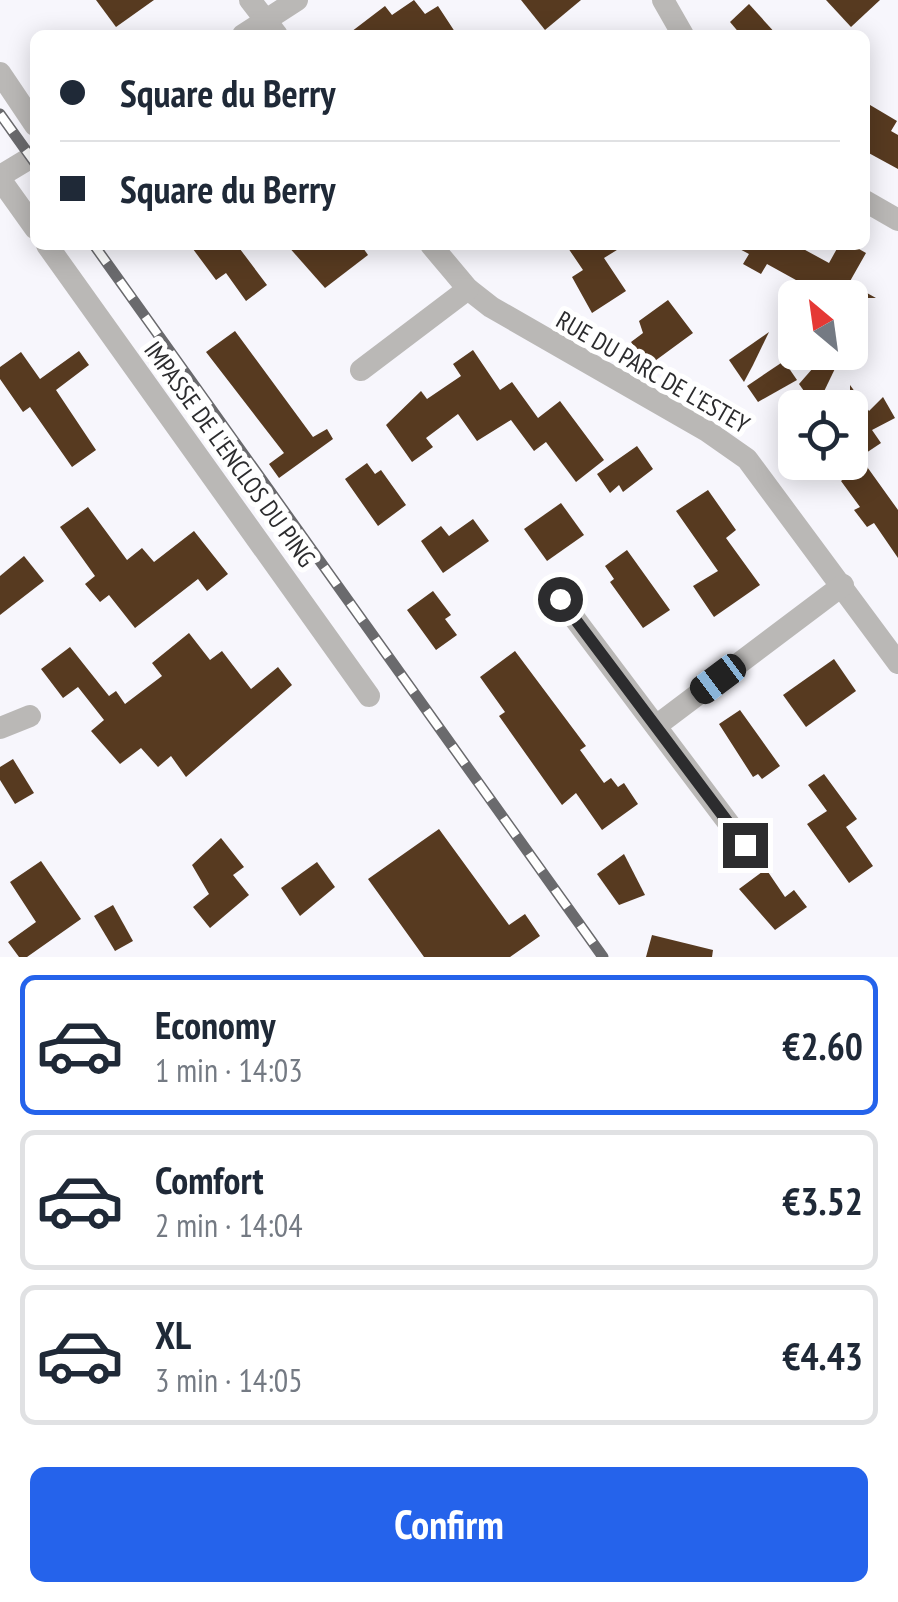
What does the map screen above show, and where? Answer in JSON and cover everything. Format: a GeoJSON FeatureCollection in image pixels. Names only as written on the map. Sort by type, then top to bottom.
{"type":"FeatureCollection","features":[{"type":"Feature","properties":{"kind":"street"},"geometry":{"type":"LineString","coordinates":[[250,0],[272,28],[297,0]]}},
{"type":"Feature","properties":{"kind":"street"},"geometry":{"type":"LineString","coordinates":[[663,0],[680,30]]}},
{"type":"Feature","properties":{"kind":"street"},"geometry":{"type":"LineString","coordinates":[[0,73],[30,118]]}},
{"type":"Feature","properties":{"kind":"street"},"geometry":{"type":"LineString","coordinates":[[30,158],[0,178],[30,221]]}},
{"type":"Feature","properties":{"kind":"street"},"geometry":{"type":"LineString","coordinates":[[870,204],[898,220]]}},
{"type":"Feature","properties":{"kind":"street","name":"IMPASSE DE L'ENCLOS DU PING"},"geometry":{"type":"LineString","coordinates":[[51,250],[369,696]]}},
{"type":"Feature","properties":{"kind":"street","name":"RUE DU PARC DE L'ESTEY"},"geometry":{"type":"LineString","coordinates":[[435,250],[468,289],[521,326],[707,432],[746,459],[898,662]]}},
{"type":"Feature","properties":{"kind":"street"},"geometry":{"type":"LineString","coordinates":[[361,370],[468,289]]}},
{"type":"Feature","properties":{"kind":"street"},"geometry":{"type":"LineString","coordinates":[[656,726],[843,586]]}},
{"type":"Feature","properties":{"kind":"street"},"geometry":{"type":"LineString","coordinates":[[560,599],[745,845]]}},
{"type":"Feature","properties":{"kind":"street"},"geometry":{"type":"LineString","coordinates":[[0,728],[30,716]]}},
{"type":"Feature","properties":{"kind":"building"},"geometry":{"type":"Polygon","coordinates":[[[96,0],[154,0],[116,27],[96,0]]]}},
{"type":"Feature","properties":{"kind":"building"},"geometry":{"type":"Polygon","coordinates":[[[414,0],[425,14],[438,6],[454,30],[354,30],[385,6],[392,15],[414,0]]]}},
{"type":"Feature","properties":{"kind":"building"},"geometry":{"type":"Polygon","coordinates":[[[521,0],[581,0],[545,30],[521,0]]]}},
{"type":"Feature","properties":{"kind":"building"},"geometry":{"type":"Polygon","coordinates":[[[826,0],[880,0],[851,27],[826,0]]]}},
{"type":"Feature","properties":{"kind":"building"},"geometry":{"type":"Polygon","coordinates":[[[749,4],[772,30],[737,30],[730,22],[749,4]]]}},
{"type":"Feature","properties":{"kind":"building"},"geometry":{"type":"Polygon","coordinates":[[[870,105],[897,121],[891,131],[898,135],[898,169],[870,154],[870,105]]]}},
{"type":"Feature","properties":{"kind":"building"},"geometry":{"type":"Polygon","coordinates":[[[194,250],[241,250],[267,285],[246,301],[226,273],[216,280],[194,250]]]}},
{"type":"Feature","properties":{"kind":"building"},"geometry":{"type":"Polygon","coordinates":[[[291,250],[364,250],[368,255],[325,288],[291,250]]]}},
{"type":"Feature","properties":{"kind":"building"},"geometry":{"type":"Polygon","coordinates":[[[569,250],[617,250],[604,258],[626,291],[592,313],[572,277],[583,270],[569,250]]]}},
{"type":"Feature","properties":{"kind":"building"},"geometry":{"type":"Polygon","coordinates":[[[741,250],[805,250],[829,263],[836,250],[866,253],[851,280],[796,280],[767,264],[761,274],[743,264],[749,254],[741,250]]]}},
{"type":"Feature","properties":{"kind":"building"},"geometry":{"type":"Polygon","coordinates":[[[668,300],[693,333],[648,366],[631,342],[643,333],[639,321],[668,300]]]}},
{"type":"Feature","properties":{"kind":"building"},"geometry":{"type":"Polygon","coordinates":[[[235,331],[313,437],[327,429],[333,439],[279,478],[269,464],[284,453],[206,352],[235,331]]]}},
{"type":"Feature","properties":{"kind":"building"},"geometry":{"type":"Polygon","coordinates":[[[769,332],[753,365],[744,382],[729,360],[769,332]]]}},
{"type":"Feature","properties":{"kind":"building"},"geometry":{"type":"Polygon","coordinates":[[[473,350],[500,390],[512,382],[538,418],[560,401],[604,460],[576,482],[546,442],[534,451],[511,420],[477,441],[458,414],[426,438],[433,447],[412,462],[386,425],[421,391],[427,399],[461,376],[453,364],[473,350]]]}},
{"type":"Feature","properties":{"kind":"building"},"geometry":{"type":"Polygon","coordinates":[[[79,351],[89,365],[56,390],[96,450],[72,467],[30,407],[23,412],[0,379],[0,367],[21,352],[40,379],[79,351]]]}},
{"type":"Feature","properties":{"kind":"building"},"geometry":{"type":"Polygon","coordinates":[[[778,365],[778,370],[790,370],[797,380],[758,402],[747,386],[778,365]]]}},
{"type":"Feature","properties":{"kind":"building"},"geometry":{"type":"Polygon","coordinates":[[[811,370],[834,370],[825,390],[803,390],[799,384],[811,370]]]}},
{"type":"Feature","properties":{"kind":"building"},"geometry":{"type":"Polygon","coordinates":[[[883,397],[895,418],[872,430],[881,443],[868,452],[868,410],[883,397]]]}},
{"type":"Feature","properties":{"kind":"building"},"geometry":{"type":"Polygon","coordinates":[[[637,446],[653,469],[623,492],[619,485],[610,493],[597,474],[637,446]]]}},
{"type":"Feature","properties":{"kind":"building"},"geometry":{"type":"Polygon","coordinates":[[[367,463],[375,474],[381,470],[406,505],[378,526],[345,479],[367,463]]]}},
{"type":"Feature","properties":{"kind":"building"},"geometry":{"type":"Polygon","coordinates":[[[868,468],[898,510],[898,558],[874,523],[867,527],[854,510],[860,507],[841,481],[868,480],[868,468]]]}},
{"type":"Feature","properties":{"kind":"building"},"geometry":{"type":"Polygon","coordinates":[[[708,490],[736,530],[726,538],[760,585],[714,617],[693,586],[718,571],[676,511],[708,490]]]}},
{"type":"Feature","properties":{"kind":"building"},"geometry":{"type":"Polygon","coordinates":[[[561,503],[584,535],[547,561],[524,529],[561,503]]]}},
{"type":"Feature","properties":{"kind":"building"},"geometry":{"type":"Polygon","coordinates":[[[88,507],[127,560],[142,548],[154,562],[194,531],[228,574],[207,591],[198,579],[135,628],[109,595],[100,602],[85,584],[95,576],[60,527],[88,507]]]}},
{"type":"Feature","properties":{"kind":"building"},"geometry":{"type":"Polygon","coordinates":[[[473,519],[489,541],[443,573],[421,541],[441,526],[449,536],[473,519]]]}},
{"type":"Feature","properties":{"kind":"building"},"geometry":{"type":"Polygon","coordinates":[[[627,550],[670,610],[643,628],[610,582],[614,579],[605,566],[627,550]]]}},
{"type":"Feature","properties":{"kind":"building"},"geometry":{"type":"Polygon","coordinates":[[[24,556],[44,581],[0,615],[0,576],[24,556]]]}},
{"type":"Feature","properties":{"kind":"building"},"geometry":{"type":"Polygon","coordinates":[[[433,591],[451,615],[445,619],[457,635],[436,650],[407,610],[433,591]]]}},
{"type":"Feature","properties":{"kind":"building"},"geometry":{"type":"Polygon","coordinates":[[[189,633],[210,660],[222,651],[251,689],[278,667],[292,685],[186,777],[171,756],[158,767],[141,748],[120,764],[91,731],[104,720],[78,687],[63,698],[41,669],[70,647],[109,696],[116,691],[125,704],[162,676],[152,663],[189,633]]]}},
{"type":"Feature","properties":{"kind":"building"},"geometry":{"type":"Polygon","coordinates":[[[515,651],[586,746],[580,750],[604,783],[611,778],[618,787],[624,783],[638,804],[602,830],[576,793],[562,805],[499,716],[505,712],[480,677],[515,651]]]}},
{"type":"Feature","properties":{"kind":"building"},"geometry":{"type":"Polygon","coordinates":[[[834,659],[856,691],[806,727],[783,695],[834,659]]]}},
{"type":"Feature","properties":{"kind":"building"},"geometry":{"type":"Polygon","coordinates":[[[740,710],[780,766],[762,779],[758,774],[753,777],[719,724],[740,710]]]}},
{"type":"Feature","properties":{"kind":"building"},"geometry":{"type":"Polygon","coordinates":[[[13,759],[34,793],[15,804],[0,780],[0,767],[13,759]]]}},
{"type":"Feature","properties":{"kind":"building"},"geometry":{"type":"Polygon","coordinates":[[[824,774],[857,819],[846,827],[873,866],[849,883],[807,824],[827,811],[808,785],[824,774]]]}},
{"type":"Feature","properties":{"kind":"building"},"geometry":{"type":"Polygon","coordinates":[[[439,829],[509,925],[525,914],[540,936],[510,957],[424,957],[368,879],[439,829]]]}},
{"type":"Feature","properties":{"kind":"building"},"geometry":{"type":"Polygon","coordinates":[[[221,838],[244,867],[233,875],[249,895],[210,928],[193,907],[209,894],[192,865],[221,838]]]}},
{"type":"Feature","properties":{"kind":"building"},"geometry":{"type":"Polygon","coordinates":[[[624,854],[645,895],[619,905],[597,874],[624,854]]]}},
{"type":"Feature","properties":{"kind":"building"},"geometry":{"type":"Polygon","coordinates":[[[41,861],[81,919],[27,957],[19,957],[8,942],[36,922],[10,882],[41,861]]]}},
{"type":"Feature","properties":{"kind":"building"},"geometry":{"type":"Polygon","coordinates":[[[317,862],[335,887],[300,916],[281,888],[317,862]]]}},
{"type":"Feature","properties":{"kind":"building"},"geometry":{"type":"Polygon","coordinates":[[[766,869],[785,897],[794,890],[807,907],[775,930],[739,889],[766,869]]]}},
{"type":"Feature","properties":{"kind":"building"},"geometry":{"type":"Polygon","coordinates":[[[113,905],[133,941],[115,951],[94,916],[113,905]]]}},
{"type":"Feature","properties":{"kind":"building"},"geometry":{"type":"Polygon","coordinates":[[[652,935],[713,950],[712,957],[646,957],[652,935]]]}},
{"type":"Feature","properties":{"kind":"railway"},"geometry":{"type":"LineString","coordinates":[[0,114],[30,156]]}},
{"type":"Feature","properties":{"kind":"railway"},"geometry":{"type":"LineString","coordinates":[[98,250],[603,957]]}},
{"type":"Feature","properties":{"kind":"route"},"geometry":{"type":"LineString","coordinates":[[560,599],[745,845]]}}]}
